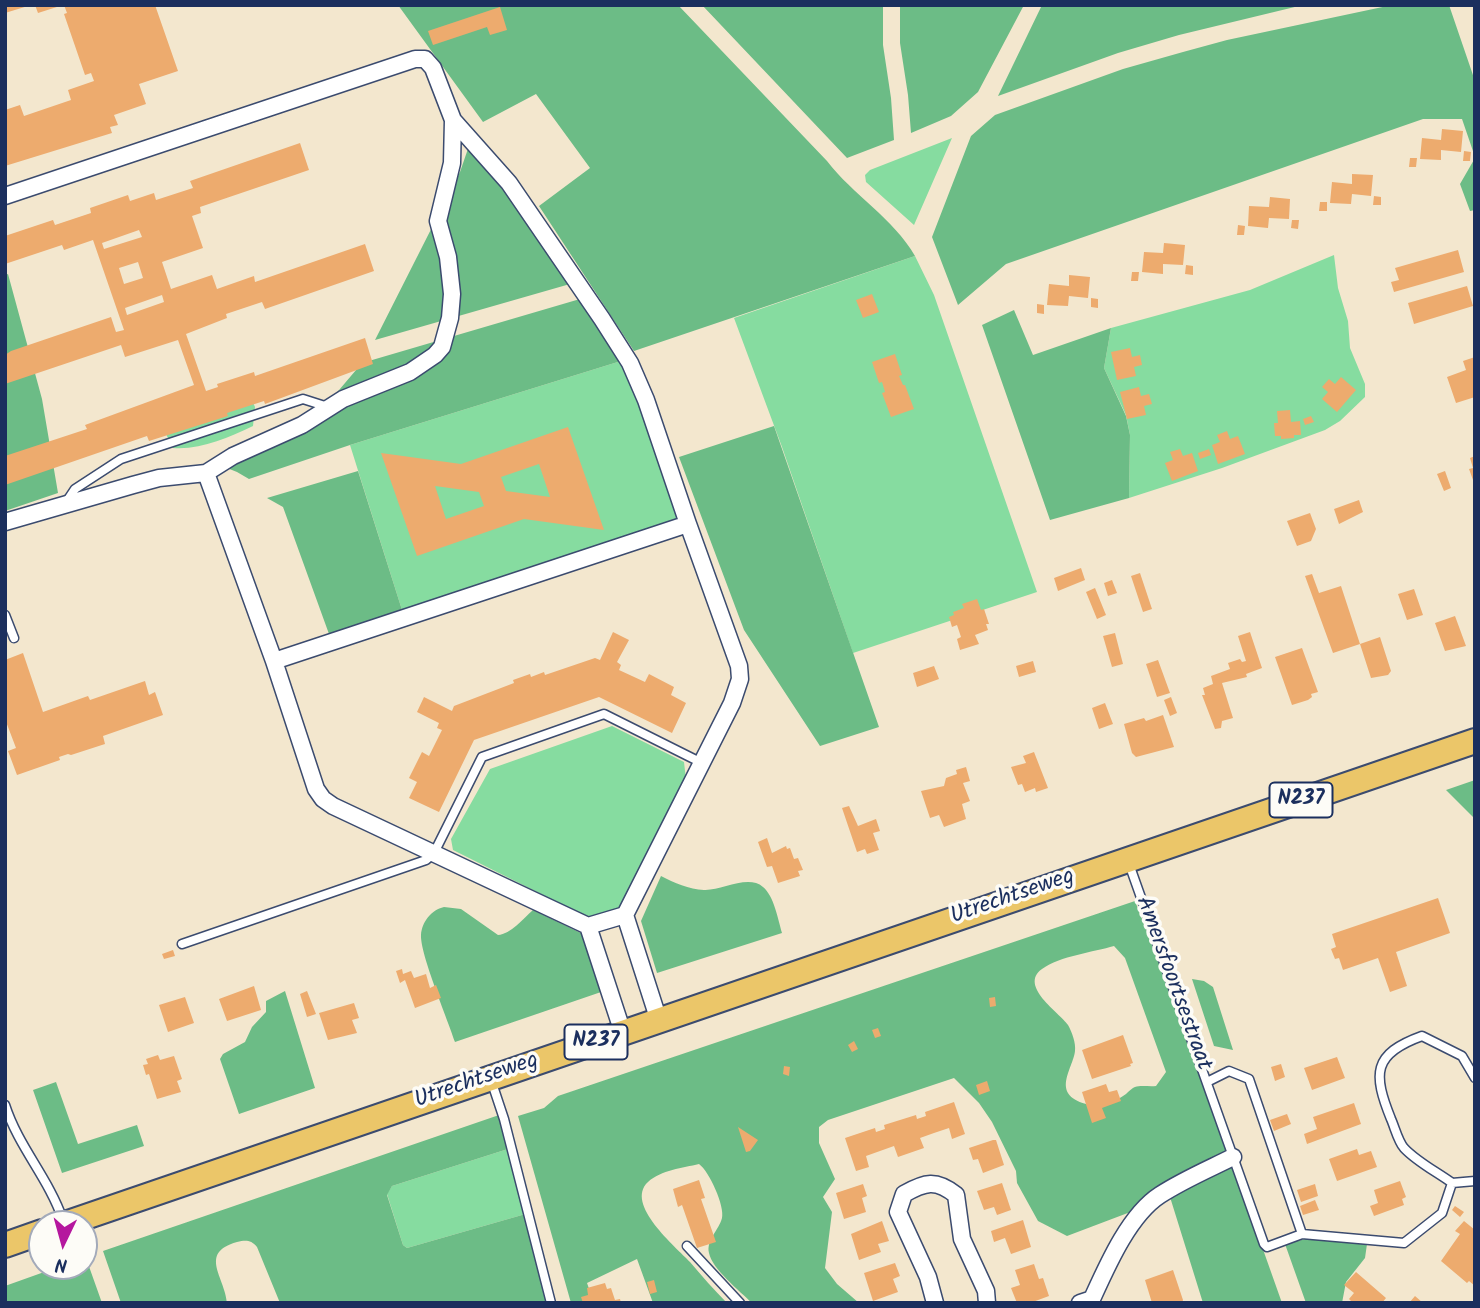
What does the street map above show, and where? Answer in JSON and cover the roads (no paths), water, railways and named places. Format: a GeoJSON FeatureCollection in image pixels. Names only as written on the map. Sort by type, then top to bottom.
{"type":"FeatureCollection","features":[{"type":"Feature","properties":{"kind":"main road","name":"N237"},"geometry":{"type":"LineString","coordinates":[[1127,858],[1475,741]]}},
{"type":"Feature","properties":{"kind":"main road","name":"Utrechtseweg"},"geometry":{"type":"LineString","coordinates":[[98,1213],[1127,858]]}},
{"type":"Feature","properties":{"kind":"main road"},"geometry":{"type":"LineString","coordinates":[[5,1245],[28,1237]]}},
{"type":"Feature","properties":{"kind":"street"},"geometry":{"type":"LineString","coordinates":[[5,196],[421,58],[429,62],[453,120],[509,183],[630,363],[646,400],[739,666],[740,679],[732,703],[625,915],[659,1021]]}},
{"type":"Feature","properties":{"kind":"street"},"geometry":{"type":"LineString","coordinates":[[5,522],[159,478],[206,473],[233,456],[302,425],[343,399],[410,372],[435,355],[442,347],[450,318],[452,294],[448,257],[438,221],[453,163],[453,120]]}},
{"type":"Feature","properties":{"kind":"street"},"geometry":{"type":"LineString","coordinates":[[206,473],[274,661],[316,789],[323,799],[587,926],[625,915]]}},
{"type":"Feature","properties":{"kind":"street"},"geometry":{"type":"LineString","coordinates":[[274,661],[688,524]]}},
{"type":"Feature","properties":{"kind":"street"},"geometry":{"type":"LineString","coordinates":[[587,926],[623,1033]]}},
{"type":"Feature","properties":{"kind":"street"},"geometry":{"type":"LineString","coordinates":[[1080,1303],[1092,1299],[1107,1267],[1139,1214],[1159,1196],[1233,1157]]}},
{"type":"Feature","properties":{"kind":"street"},"geometry":{"type":"LineString","coordinates":[[935,1303],[928,1277],[898,1212],[904,1194],[922,1184],[943,1184],[956,1195],[962,1239],[986,1291],[987,1303]]}},
{"type":"Feature","properties":{"kind":"lane"},"geometry":{"type":"LineString","coordinates":[[66,503],[75,489],[121,459],[303,399],[328,407]]}},
{"type":"Feature","properties":{"kind":"lane"},"geometry":{"type":"LineString","coordinates":[[5,615],[14,638]]}},
{"type":"Feature","properties":{"kind":"lane"},"geometry":{"type":"LineString","coordinates":[[181,944],[416,865],[434,853],[482,757],[604,714],[702,763]]}},
{"type":"Feature","properties":{"kind":"lane","name":"Amersfoortsestraat"},"geometry":{"type":"LineString","coordinates":[[1127,858],[1264,1244],[1267,1247],[1302,1234],[1404,1243],[1442,1213],[1452,1183]]}},
{"type":"Feature","properties":{"kind":"lane"},"geometry":{"type":"LineString","coordinates":[[1475,1078],[1462,1056],[1422,1036],[1400,1044],[1385,1058],[1378,1075],[1380,1091],[1403,1147],[1452,1183],[1475,1181]]}},
{"type":"Feature","properties":{"kind":"lane"},"geometry":{"type":"LineString","coordinates":[[1207,1082],[1230,1071],[1249,1079],[1302,1234]]}},
{"type":"Feature","properties":{"kind":"lane"},"geometry":{"type":"LineString","coordinates":[[490,1077],[551,1303]]}},
{"type":"Feature","properties":{"kind":"lane"},"geometry":{"type":"LineString","coordinates":[[5,1105],[23,1146],[49,1185],[59,1210]]}},
{"type":"Feature","properties":{"kind":"lane"},"geometry":{"type":"LineString","coordinates":[[687,1246],[740,1303]]}}]}
